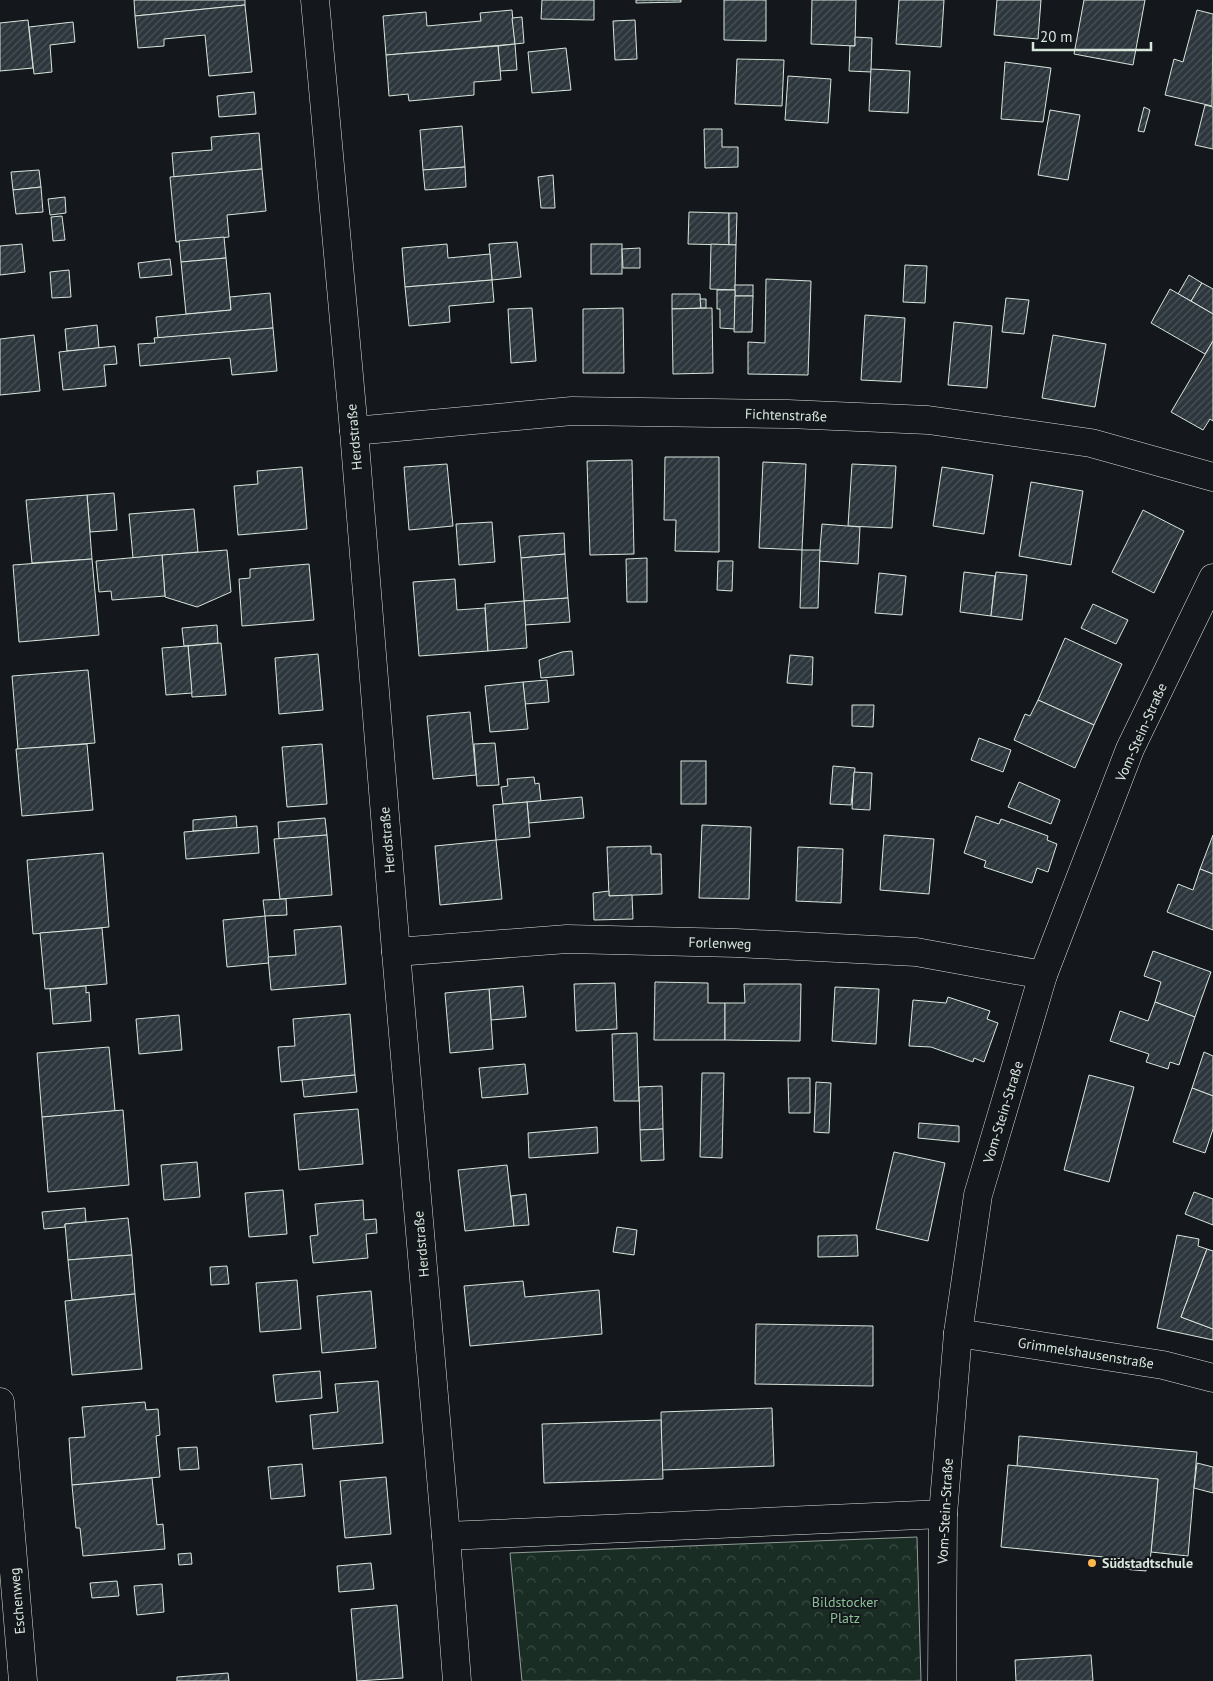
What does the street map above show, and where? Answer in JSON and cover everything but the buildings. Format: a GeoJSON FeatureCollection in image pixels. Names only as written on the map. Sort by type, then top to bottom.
{"type":"FeatureCollection","features":[{"type":"Feature","properties":{"kind":"street","name":"Herdstraße"},"geometry":{"type":"LineString","coordinates":[[315,0],[354,432],[457,1681]]}},
{"type":"Feature","properties":{"kind":"street","name":"Fichtenstraße"},"geometry":{"type":"LineString","coordinates":[[354,432],[572,411],[788,414],[928,420],[1091,442],[1213,477]]}},
{"type":"Feature","properties":{"kind":"street","name":"Vom-Stein-Straße"},"geometry":{"type":"LineString","coordinates":[[942,1681],[943,1514],[958,1333],[978,1195],[1044,975],[1130,749],[1213,578]]}},
{"type":"Feature","properties":{"kind":"street","name":"Forlenweg"},"geometry":{"type":"LineString","coordinates":[[396,952],[567,940],[736,943],[916,952],[1044,975]]}},
{"type":"Feature","properties":{"kind":"street","name":"Grimmelshausenstraße"},"geometry":{"type":"LineString","coordinates":[[958,1333],[1163,1365],[1213,1378]]}},
{"type":"Feature","properties":{"kind":"street","name":"Eschenweg"},"geometry":{"type":"LineString","coordinates":[[0,1402],[23,1681]]}},
{"type":"Feature","properties":{"kind":"street"},"geometry":{"type":"LineString","coordinates":[[446,1536],[943,1514]]}},
{"type":"Feature","properties":{"kind":"green space","name":"Bildstocker Platz"},"geometry":{"type":"Polygon","coordinates":[[[917,1537],[921,1681],[522,1681],[510,1553],[917,1537]]]}},
{"type":"Feature","properties":{"kind":"place","name":"Südstadtschule"},"geometry":{"type":"Point","coordinates":[1092,1563]}}]}
